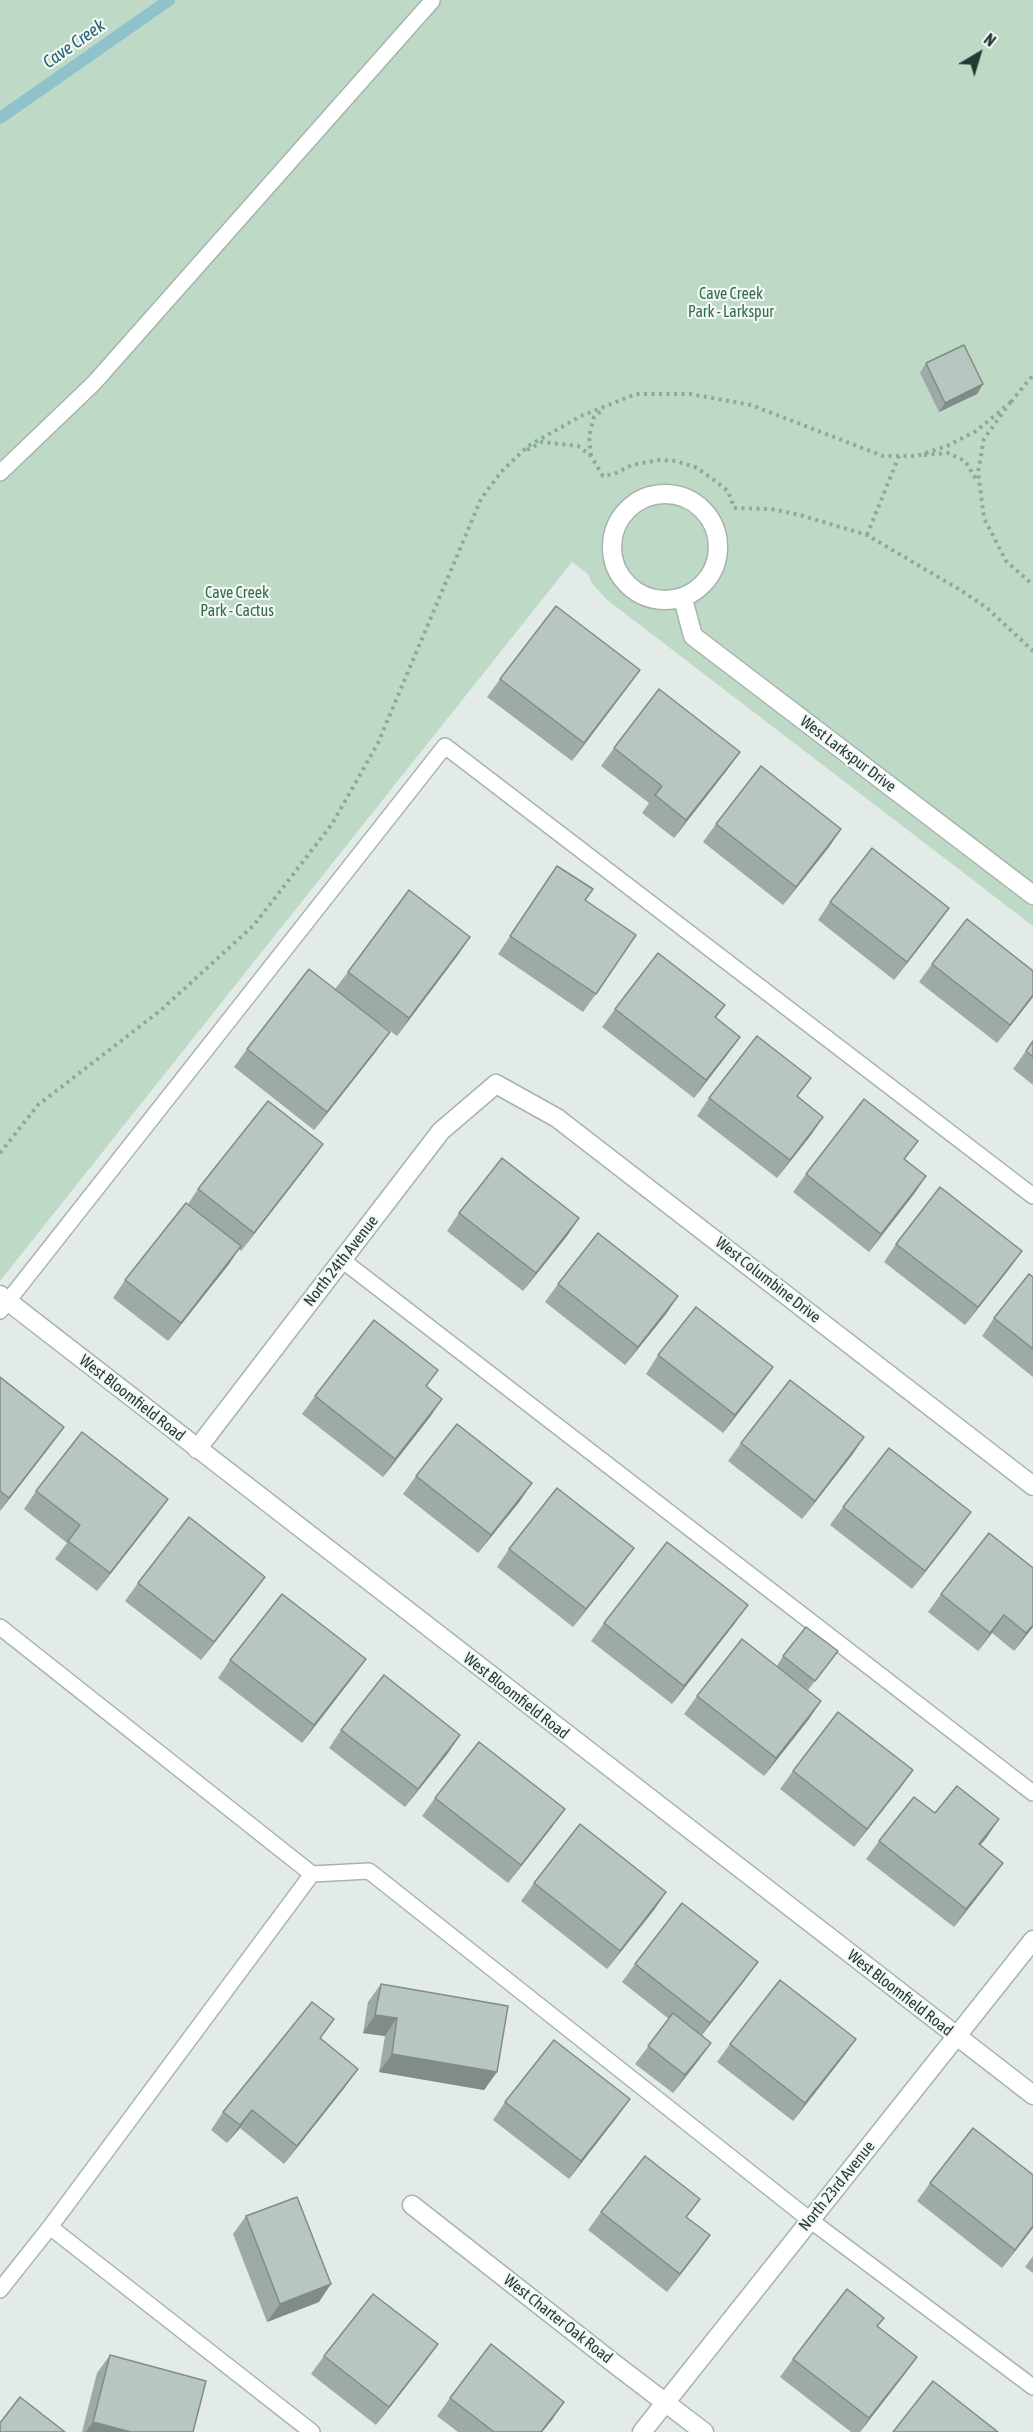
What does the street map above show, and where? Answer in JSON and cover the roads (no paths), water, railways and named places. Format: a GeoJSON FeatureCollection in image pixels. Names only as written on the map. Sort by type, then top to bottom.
{"type":"FeatureCollection","features":[{"type":"Feature","properties":{"kind":"street"},"geometry":{"type":"LineString","coordinates":[[660,493],[686,497],[707,513],[718,536],[718,562],[705,585],[683,599],[657,601],[633,591],[616,571],[614,562],[611,545],[618,520],[635,502],[660,493]]}},
{"type":"Feature","properties":{"kind":"street","name":"West Larkspur Drive"},"geometry":{"type":"LineString","coordinates":[[683,599],[693,636],[1033,895]]}},
{"type":"Feature","properties":{"kind":"street","name":"North 24th Avenue"},"geometry":{"type":"LineString","coordinates":[[197,1449],[441,1131],[496,1084]]}},
{"type":"Feature","properties":{"kind":"street","name":"West Columbine Drive"},"geometry":{"type":"LineString","coordinates":[[496,1084],[557,1118],[1033,1486]]}},
{"type":"Feature","properties":{"kind":"street","name":"West Bloomfield Road"},"geometry":{"type":"LineString","coordinates":[[3,1302],[197,1449],[1033,2095]]}},
{"type":"Feature","properties":{"kind":"street","name":"North 23rd Avenue"},"geometry":{"type":"LineString","coordinates":[[642,2432],[1033,1940]]}},
{"type":"Feature","properties":{"kind":"street","name":"West Charter Oak Road"},"geometry":{"type":"LineString","coordinates":[[412,2205],[704,2432]]}},
{"type":"Feature","properties":{"kind":"lane"},"geometry":{"type":"LineString","coordinates":[[0,472],[94,383],[432,1]]}},
{"type":"Feature","properties":{"kind":"lane"},"geometry":{"type":"LineString","coordinates":[[3,1302],[444,746],[1033,1196]]}},
{"type":"Feature","properties":{"kind":"lane"},"geometry":{"type":"LineString","coordinates":[[342,1260],[1033,1793]]}},
{"type":"Feature","properties":{"kind":"lane"},"geometry":{"type":"LineString","coordinates":[[0,1627],[312,1874],[369,1871],[810,2220],[1033,2387]]}},
{"type":"Feature","properties":{"kind":"lane"},"geometry":{"type":"LineString","coordinates":[[0,2290],[50,2227],[312,1874]]}},
{"type":"Feature","properties":{"kind":"lane"},"geometry":{"type":"LineString","coordinates":[[50,2227],[312,2432]]}},
{"type":"Feature","properties":{"kind":"waterway","name":"Cave Creek"},"geometry":{"type":"LineString","coordinates":[[0,118],[169,0]]}},
{"type":"Feature","properties":{"kind":"park label","name":"Cave Creek Park - Larkspur"},"geometry":{"type":"Point","coordinates":[731,303]}},
{"type":"Feature","properties":{"kind":"park label","name":"Cave Creek Park - Cactus"},"geometry":{"type":"Point","coordinates":[237,602]}}]}
